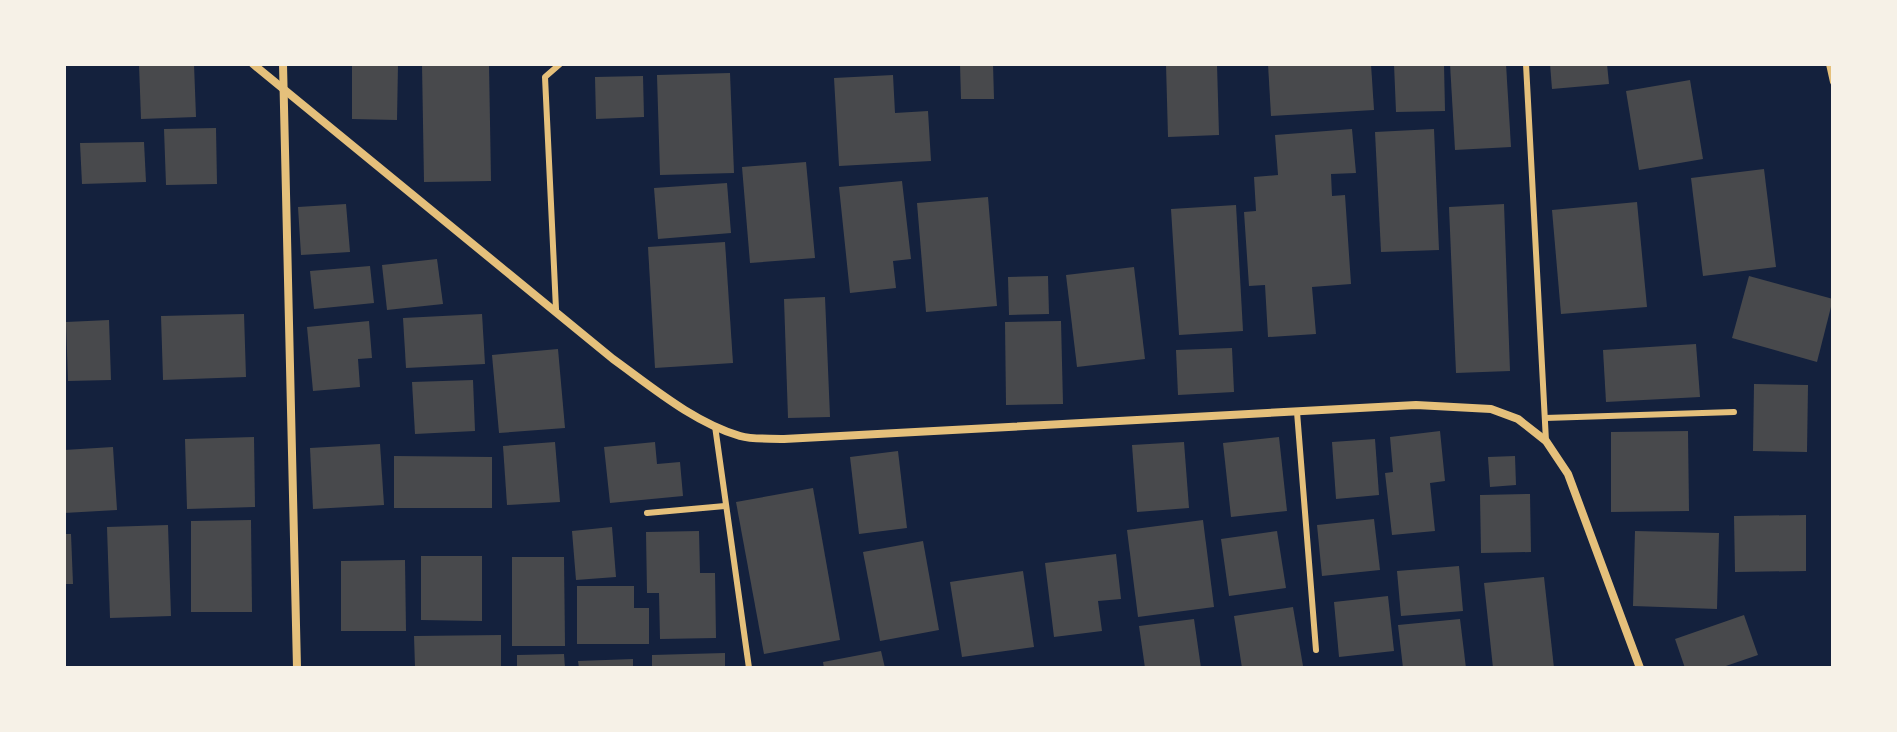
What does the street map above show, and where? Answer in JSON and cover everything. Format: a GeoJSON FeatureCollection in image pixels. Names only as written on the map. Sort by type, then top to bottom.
{"type":"FeatureCollection","features":[{"type":"Feature","properties":{"kind":"street"},"geometry":{"type":"LineString","coordinates":[[253,64],[556,309],[613,359],[673,402],[715,426],[743,437],[784,439],[1416,405],[1491,409],[1518,419],[1546,441],[1568,474],[1640,668]]}},
{"type":"Feature","properties":{"kind":"street"},"geometry":{"type":"LineString","coordinates":[[283,64],[297,668]]}},
{"type":"Feature","properties":{"kind":"lane"},"geometry":{"type":"LineString","coordinates":[[556,309],[545,77],[560,64]]}},
{"type":"Feature","properties":{"kind":"lane"},"geometry":{"type":"LineString","coordinates":[[1526,64],[1546,441]]}},
{"type":"Feature","properties":{"kind":"lane"},"geometry":{"type":"LineString","coordinates":[[1829,64],[1833,82]]}},
{"type":"Feature","properties":{"kind":"lane"},"geometry":{"type":"LineString","coordinates":[[1297,412],[1316,650]]}},
{"type":"Feature","properties":{"kind":"lane"},"geometry":{"type":"LineString","coordinates":[[1545,418],[1734,412]]}},
{"type":"Feature","properties":{"kind":"lane"},"geometry":{"type":"LineString","coordinates":[[715,426],[749,668]]}},
{"type":"Feature","properties":{"kind":"lane"},"geometry":{"type":"LineString","coordinates":[[647,513],[725,506]]}},
{"type":"Feature","properties":{"kind":"building"},"geometry":{"type":"Polygon","coordinates":[[[139,64],[194,64],[196,117],[141,119],[139,64]]]}},
{"type":"Feature","properties":{"kind":"building"},"geometry":{"type":"Polygon","coordinates":[[[352,64],[398,64],[397,120],[352,119],[352,64]]]}},
{"type":"Feature","properties":{"kind":"building"},"geometry":{"type":"Polygon","coordinates":[[[422,64],[489,64],[491,181],[424,182],[422,64]]]}},
{"type":"Feature","properties":{"kind":"building"},"geometry":{"type":"Polygon","coordinates":[[[960,64],[993,64],[994,99],[961,99],[960,64]]]}},
{"type":"Feature","properties":{"kind":"building"},"geometry":{"type":"Polygon","coordinates":[[[1166,64],[1217,64],[1219,135],[1168,137],[1166,64]]]}},
{"type":"Feature","properties":{"kind":"building"},"geometry":{"type":"Polygon","coordinates":[[[1268,64],[1371,64],[1374,110],[1271,116],[1268,64]]]}},
{"type":"Feature","properties":{"kind":"building"},"geometry":{"type":"Polygon","coordinates":[[[1394,64],[1444,64],[1445,111],[1396,112],[1394,64]]]}},
{"type":"Feature","properties":{"kind":"building"},"geometry":{"type":"Polygon","coordinates":[[[1450,64],[1506,64],[1511,147],[1455,150],[1450,64]]]}},
{"type":"Feature","properties":{"kind":"building"},"geometry":{"type":"Polygon","coordinates":[[[1550,64],[1607,64],[1609,84],[1552,89],[1550,64]]]}},
{"type":"Feature","properties":{"kind":"building"},"geometry":{"type":"Polygon","coordinates":[[[730,73],[734,173],[660,175],[657,75],[730,73]]]}},
{"type":"Feature","properties":{"kind":"building"},"geometry":{"type":"Polygon","coordinates":[[[893,75],[895,113],[928,111],[931,161],[839,166],[834,78],[893,75]]]}},
{"type":"Feature","properties":{"kind":"building"},"geometry":{"type":"Polygon","coordinates":[[[643,76],[644,117],[596,119],[595,77],[643,76]]]}},
{"type":"Feature","properties":{"kind":"building"},"geometry":{"type":"Polygon","coordinates":[[[1690,80],[1703,159],[1639,170],[1626,91],[1690,80]]]}},
{"type":"Feature","properties":{"kind":"building"},"geometry":{"type":"Polygon","coordinates":[[[216,128],[217,184],[166,185],[164,129],[216,128]]]}},
{"type":"Feature","properties":{"kind":"building"},"geometry":{"type":"Polygon","coordinates":[[[1352,129],[1356,173],[1331,174],[1332,196],[1345,195],[1351,284],[1312,287],[1316,334],[1268,337],[1265,285],[1249,286],[1244,212],[1256,211],[1254,177],[1278,175],[1275,135],[1352,129]]]}},
{"type":"Feature","properties":{"kind":"building"},"geometry":{"type":"Polygon","coordinates":[[[1434,129],[1439,250],[1381,252],[1375,132],[1434,129]]]}},
{"type":"Feature","properties":{"kind":"building"},"geometry":{"type":"Polygon","coordinates":[[[144,142],[146,182],[82,184],[80,143],[144,142]]]}},
{"type":"Feature","properties":{"kind":"building"},"geometry":{"type":"Polygon","coordinates":[[[806,162],[815,258],[750,263],[742,167],[806,162]]]}},
{"type":"Feature","properties":{"kind":"building"},"geometry":{"type":"Polygon","coordinates":[[[1764,169],[1776,267],[1703,276],[1691,178],[1764,169]]]}},
{"type":"Feature","properties":{"kind":"building"},"geometry":{"type":"Polygon","coordinates":[[[902,181],[911,259],[893,261],[896,288],[850,293],[839,187],[902,181]]]}},
{"type":"Feature","properties":{"kind":"building"},"geometry":{"type":"Polygon","coordinates":[[[727,183],[731,233],[658,239],[654,188],[727,183]]]}},
{"type":"Feature","properties":{"kind":"building"},"geometry":{"type":"Polygon","coordinates":[[[988,197],[997,306],[926,312],[917,203],[988,197]]]}},
{"type":"Feature","properties":{"kind":"building"},"geometry":{"type":"Polygon","coordinates":[[[1637,202],[1647,307],[1561,314],[1552,210],[1637,202]]]}},
{"type":"Feature","properties":{"kind":"building"},"geometry":{"type":"Polygon","coordinates":[[[346,204],[350,252],[301,255],[298,207],[346,204]]]}},
{"type":"Feature","properties":{"kind":"building"},"geometry":{"type":"Polygon","coordinates":[[[1504,204],[1510,371],[1456,373],[1449,207],[1504,204]]]}},
{"type":"Feature","properties":{"kind":"building"},"geometry":{"type":"Polygon","coordinates":[[[1236,205],[1243,331],[1179,335],[1171,209],[1236,205]]]}},
{"type":"Feature","properties":{"kind":"building"},"geometry":{"type":"Polygon","coordinates":[[[725,242],[733,363],[655,368],[648,247],[725,242]]]}},
{"type":"Feature","properties":{"kind":"building"},"geometry":{"type":"Polygon","coordinates":[[[437,259],[443,304],[387,310],[382,265],[437,259]]]}},
{"type":"Feature","properties":{"kind":"building"},"geometry":{"type":"Polygon","coordinates":[[[370,266],[374,303],[314,309],[310,271],[370,266]]]}},
{"type":"Feature","properties":{"kind":"building"},"geometry":{"type":"Polygon","coordinates":[[[1134,267],[1145,359],[1077,367],[1066,275],[1134,267]]]}},
{"type":"Feature","properties":{"kind":"building"},"geometry":{"type":"Polygon","coordinates":[[[1048,276],[1049,314],[1009,315],[1008,277],[1048,276]]]}},
{"type":"Feature","properties":{"kind":"building"},"geometry":{"type":"Polygon","coordinates":[[[1749,276],[1833,299],[1817,362],[1732,338],[1749,276]]]}},
{"type":"Feature","properties":{"kind":"building"},"geometry":{"type":"Polygon","coordinates":[[[825,297],[830,417],[788,418],[784,299],[825,297]]]}},
{"type":"Feature","properties":{"kind":"building"},"geometry":{"type":"Polygon","coordinates":[[[244,314],[246,377],[163,380],[161,316],[244,314]]]}},
{"type":"Feature","properties":{"kind":"building"},"geometry":{"type":"Polygon","coordinates":[[[482,314],[485,364],[406,368],[403,318],[482,314]]]}},
{"type":"Feature","properties":{"kind":"building"},"geometry":{"type":"Polygon","coordinates":[[[109,320],[111,380],[68,381],[66,322],[109,320]]]}},
{"type":"Feature","properties":{"kind":"building"},"geometry":{"type":"Polygon","coordinates":[[[369,321],[372,358],[358,359],[360,387],[313,391],[307,327],[369,321]]]}},
{"type":"Feature","properties":{"kind":"building"},"geometry":{"type":"Polygon","coordinates":[[[1061,321],[1063,404],[1006,405],[1005,322],[1061,321]]]}},
{"type":"Feature","properties":{"kind":"building"},"geometry":{"type":"Polygon","coordinates":[[[1696,344],[1700,397],[1606,402],[1603,350],[1696,344]]]}},
{"type":"Feature","properties":{"kind":"building"},"geometry":{"type":"Polygon","coordinates":[[[1232,348],[1234,392],[1178,395],[1176,350],[1232,348]]]}},
{"type":"Feature","properties":{"kind":"building"},"geometry":{"type":"Polygon","coordinates":[[[558,349],[565,428],[499,433],[492,355],[558,349]]]}},
{"type":"Feature","properties":{"kind":"building"},"geometry":{"type":"Polygon","coordinates":[[[473,380],[475,431],[415,434],[412,382],[473,380]]]}},
{"type":"Feature","properties":{"kind":"building"},"geometry":{"type":"Polygon","coordinates":[[[1754,384],[1808,385],[1807,452],[1753,451],[1754,384]]]}},
{"type":"Feature","properties":{"kind":"building"},"geometry":{"type":"Polygon","coordinates":[[[1440,431],[1445,481],[1430,483],[1435,531],[1392,535],[1385,473],[1393,472],[1390,437],[1440,431]]]}},
{"type":"Feature","properties":{"kind":"building"},"geometry":{"type":"Polygon","coordinates":[[[1688,431],[1689,511],[1611,512],[1611,432],[1688,431]]]}},
{"type":"Feature","properties":{"kind":"building"},"geometry":{"type":"Polygon","coordinates":[[[254,437],[255,507],[187,509],[185,439],[254,437]]]}},
{"type":"Feature","properties":{"kind":"building"},"geometry":{"type":"Polygon","coordinates":[[[1279,437],[1287,511],[1231,517],[1223,443],[1279,437]]]}},
{"type":"Feature","properties":{"kind":"building"},"geometry":{"type":"Polygon","coordinates":[[[1375,439],[1379,495],[1336,499],[1332,442],[1375,439]]]}},
{"type":"Feature","properties":{"kind":"building"},"geometry":{"type":"Polygon","coordinates":[[[555,442],[560,502],[507,505],[503,446],[555,442]]]}},
{"type":"Feature","properties":{"kind":"building"},"geometry":{"type":"Polygon","coordinates":[[[655,442],[657,464],[680,462],[683,496],[610,503],[604,447],[655,442]]]}},
{"type":"Feature","properties":{"kind":"building"},"geometry":{"type":"Polygon","coordinates":[[[1184,442],[1189,508],[1137,512],[1132,445],[1184,442]]]}},
{"type":"Feature","properties":{"kind":"building"},"geometry":{"type":"Polygon","coordinates":[[[380,444],[384,505],[313,509],[310,448],[380,444]]]}},
{"type":"Feature","properties":{"kind":"building"},"geometry":{"type":"Polygon","coordinates":[[[113,447],[117,510],[64,513],[64,450],[113,447]]]}},
{"type":"Feature","properties":{"kind":"building"},"geometry":{"type":"Polygon","coordinates":[[[898,451],[907,528],[859,534],[850,457],[898,451]]]}},
{"type":"Feature","properties":{"kind":"building"},"geometry":{"type":"Polygon","coordinates":[[[394,456],[492,457],[492,508],[394,508],[394,456]]]}},
{"type":"Feature","properties":{"kind":"building"},"geometry":{"type":"Polygon","coordinates":[[[1515,456],[1516,485],[1490,487],[1488,457],[1515,456]]]}},
{"type":"Feature","properties":{"kind":"building"},"geometry":{"type":"Polygon","coordinates":[[[813,488],[840,640],[764,654],[736,502],[813,488]]]}},
{"type":"Feature","properties":{"kind":"building"},"geometry":{"type":"Polygon","coordinates":[[[1530,494],[1531,552],[1481,553],[1480,495],[1530,494]]]}},
{"type":"Feature","properties":{"kind":"building"},"geometry":{"type":"Polygon","coordinates":[[[1806,515],[1806,571],[1735,572],[1734,516],[1806,515]]]}},
{"type":"Feature","properties":{"kind":"building"},"geometry":{"type":"Polygon","coordinates":[[[1374,519],[1380,570],[1322,576],[1317,525],[1374,519]]]}},
{"type":"Feature","properties":{"kind":"building"},"geometry":{"type":"Polygon","coordinates":[[[251,520],[252,612],[191,612],[191,521],[251,520]]]}},
{"type":"Feature","properties":{"kind":"building"},"geometry":{"type":"Polygon","coordinates":[[[1203,520],[1214,607],[1138,617],[1127,530],[1203,520]]]}},
{"type":"Feature","properties":{"kind":"building"},"geometry":{"type":"Polygon","coordinates":[[[168,525],[171,616],[110,618],[107,527],[168,525]]]}},
{"type":"Feature","properties":{"kind":"building"},"geometry":{"type":"Polygon","coordinates":[[[612,527],[616,577],[576,580],[572,531],[612,527]]]}},
{"type":"Feature","properties":{"kind":"building"},"geometry":{"type":"Polygon","coordinates":[[[699,531],[700,573],[715,573],[716,638],[660,639],[659,593],[647,593],[646,532],[699,531]]]}},
{"type":"Feature","properties":{"kind":"building"},"geometry":{"type":"Polygon","coordinates":[[[1277,531],[1286,588],[1229,596],[1221,539],[1277,531]]]}},
{"type":"Feature","properties":{"kind":"building"},"geometry":{"type":"Polygon","coordinates":[[[1635,531],[1719,533],[1717,609],[1633,606],[1635,531]]]}},
{"type":"Feature","properties":{"kind":"building"},"geometry":{"type":"Polygon","coordinates":[[[64,534],[71,534],[73,584],[64,584],[64,534]]]}},
{"type":"Feature","properties":{"kind":"building"},"geometry":{"type":"Polygon","coordinates":[[[923,541],[939,630],[880,641],[863,552],[923,541]]]}},
{"type":"Feature","properties":{"kind":"building"},"geometry":{"type":"Polygon","coordinates":[[[1116,554],[1121,599],[1098,601],[1102,631],[1054,637],[1045,563],[1116,554]]]}},
{"type":"Feature","properties":{"kind":"building"},"geometry":{"type":"Polygon","coordinates":[[[421,556],[482,556],[482,621],[421,620],[421,556]]]}},
{"type":"Feature","properties":{"kind":"building"},"geometry":{"type":"Polygon","coordinates":[[[512,557],[564,557],[565,646],[512,646],[512,557]]]}},
{"type":"Feature","properties":{"kind":"building"},"geometry":{"type":"Polygon","coordinates":[[[405,560],[406,631],[341,631],[341,561],[405,560]]]}},
{"type":"Feature","properties":{"kind":"building"},"geometry":{"type":"Polygon","coordinates":[[[1459,566],[1463,611],[1401,616],[1397,571],[1459,566]]]}},
{"type":"Feature","properties":{"kind":"building"},"geometry":{"type":"Polygon","coordinates":[[[1023,571],[1034,647],[962,657],[950,582],[1023,571]]]}},
{"type":"Feature","properties":{"kind":"building"},"geometry":{"type":"Polygon","coordinates":[[[1544,577],[1554,668],[1493,668],[1484,583],[1544,577]]]}},
{"type":"Feature","properties":{"kind":"building"},"geometry":{"type":"Polygon","coordinates":[[[577,586],[634,586],[634,608],[649,608],[649,644],[577,644],[577,586]]]}},
{"type":"Feature","properties":{"kind":"building"},"geometry":{"type":"Polygon","coordinates":[[[1388,596],[1394,651],[1339,657],[1334,602],[1388,596]]]}},
{"type":"Feature","properties":{"kind":"building"},"geometry":{"type":"Polygon","coordinates":[[[1293,607],[1303,666],[1242,668],[1234,616],[1293,607]]]}},
{"type":"Feature","properties":{"kind":"building"},"geometry":{"type":"Polygon","coordinates":[[[1744,615],[1758,655],[1720,668],[1685,668],[1675,639],[1744,615]]]}},
{"type":"Feature","properties":{"kind":"building"},"geometry":{"type":"Polygon","coordinates":[[[1194,619],[1201,668],[1145,668],[1139,626],[1194,619]]]}},
{"type":"Feature","properties":{"kind":"building"},"geometry":{"type":"Polygon","coordinates":[[[1460,619],[1466,668],[1403,668],[1398,625],[1460,619]]]}},
{"type":"Feature","properties":{"kind":"building"},"geometry":{"type":"Polygon","coordinates":[[[501,635],[501,668],[415,668],[414,636],[501,635]]]}},
{"type":"Feature","properties":{"kind":"building"},"geometry":{"type":"Polygon","coordinates":[[[881,651],[885,668],[824,668],[823,662],[881,651]]]}},
{"type":"Feature","properties":{"kind":"building"},"geometry":{"type":"Polygon","coordinates":[[[725,653],[725,668],[652,668],[652,655],[725,653]]]}},
{"type":"Feature","properties":{"kind":"building"},"geometry":{"type":"Polygon","coordinates":[[[564,654],[565,668],[517,668],[517,655],[564,654]]]}},
{"type":"Feature","properties":{"kind":"building"},"geometry":{"type":"Polygon","coordinates":[[[633,659],[633,668],[579,668],[578,661],[633,659]]]}}]}
